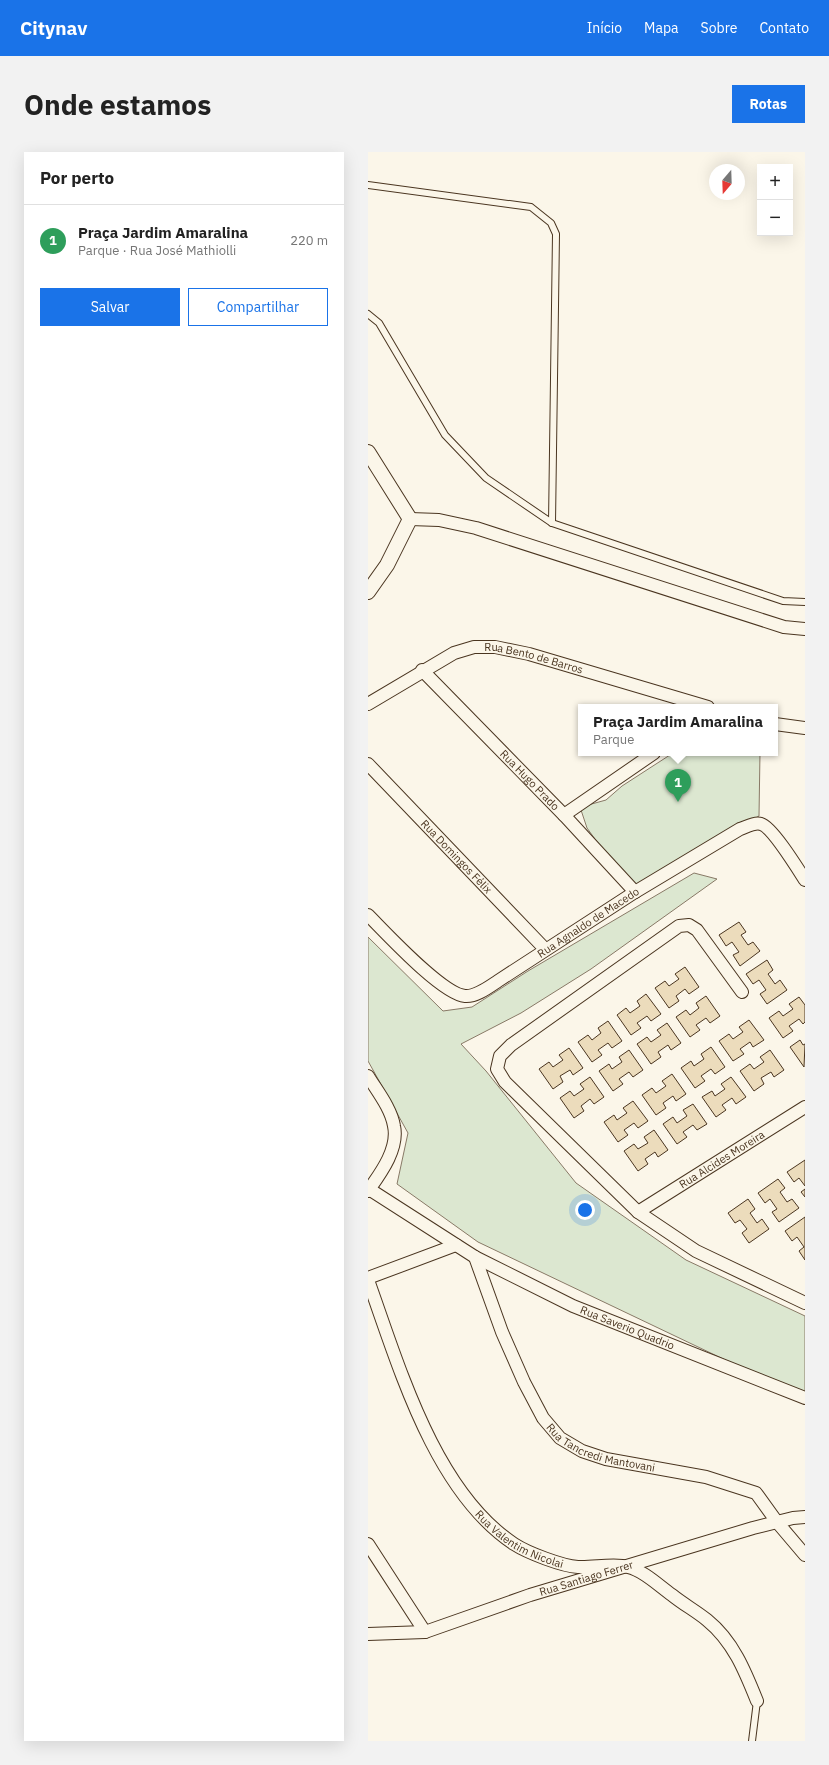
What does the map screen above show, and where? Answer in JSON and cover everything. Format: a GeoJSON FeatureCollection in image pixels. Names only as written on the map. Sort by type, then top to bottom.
{"type":"FeatureCollection","features":[{"type":"Feature","properties":{"kind":"street"},"geometry":{"type":"LineString","coordinates":[[368,452],[410,519]]}},
{"type":"Feature","properties":{"kind":"street"},"geometry":{"type":"LineString","coordinates":[[368,592],[387,566],[410,519]]}},
{"type":"Feature","properties":{"kind":"street"},"geometry":{"type":"LineString","coordinates":[[410,519],[439,520],[476,528],[784,627],[805,629]]}},
{"type":"Feature","properties":{"kind":"street","name":"Rua Bento de Barros"},"geometry":{"type":"LineString","coordinates":[[368,704],[422,670],[454,653],[474,647],[495,647],[533,656],[698,704]]}},
{"type":"Feature","properties":{"kind":"street","name":"Rua Hugo Prado"},"geometry":{"type":"LineString","coordinates":[[422,670],[564,816],[635,892]]}},
{"type":"Feature","properties":{"kind":"street"},"geometry":{"type":"LineString","coordinates":[[778,724],[805,728]]}},
{"type":"Feature","properties":{"kind":"street"},"geometry":{"type":"LineString","coordinates":[[564,816],[650,756]]}},
{"type":"Feature","properties":{"kind":"street","name":"Rua Domingos Félix"},"geometry":{"type":"LineString","coordinates":[[368,764],[545,949]]}},
{"type":"Feature","properties":{"kind":"street","name":"Rua Agnaldo de Macedo"},"geometry":{"type":"LineString","coordinates":[[368,915],[407,954],[447,989],[464,996],[477,994],[635,892],[740,829],[752,824],[760,824],[767,828],[784,848],[805,880]]}},
{"type":"Feature","properties":{"kind":"street"},"geometry":{"type":"LineString","coordinates":[[742,992],[697,930],[689,925],[679,926],[511,1045],[500,1056],[497,1069],[505,1082],[638,1212],[696,1251],[805,1303]]}},
{"type":"Feature","properties":{"kind":"street"},"geometry":{"type":"LineString","coordinates":[[368,1076],[387,1108],[394,1126],[394,1143],[385,1165],[369,1190]]}},
{"type":"Feature","properties":{"kind":"street","name":"Rua Alcides Moreira"},"geometry":{"type":"LineString","coordinates":[[638,1212],[805,1107]]}},
{"type":"Feature","properties":{"kind":"street","name":"Rua Saverio Quadrio"},"geometry":{"type":"LineString","coordinates":[[369,1190],[476,1257],[573,1306],[805,1398]]}},
{"type":"Feature","properties":{"kind":"street"},"geometry":{"type":"LineString","coordinates":[[368,1279],[456,1244]]}},
{"type":"Feature","properties":{"kind":"street","name":"Rua Tancredi Mantovani"},"geometry":{"type":"LineString","coordinates":[[476,1257],[502,1332],[524,1382],[543,1418],[560,1438],[582,1450],[606,1459],[706,1478],[756,1493],[777,1522],[805,1555]]}},
{"type":"Feature","properties":{"kind":"street","name":"Rua Valentim Nicolai"},"geometry":{"type":"LineString","coordinates":[[368,1279],[406,1384],[432,1445],[461,1491],[486,1522],[515,1545],[544,1558],[576,1567],[627,1566],[646,1575],[708,1620],[726,1639],[743,1664],[757,1701]]}},
{"type":"Feature","properties":{"kind":"street","name":"Rua Santiago Ferrer"},"geometry":{"type":"LineString","coordinates":[[368,1634],[425,1632],[530,1596],[627,1566],[753,1528],[805,1517]]}},
{"type":"Feature","properties":{"kind":"street"},"geometry":{"type":"LineString","coordinates":[[368,1544],[425,1632]]}},
{"type":"Feature","properties":{"kind":"lane"},"geometry":{"type":"LineString","coordinates":[[368,185],[531,207],[551,223],[556,234],[552,523]]}},
{"type":"Feature","properties":{"kind":"lane"},"geometry":{"type":"LineString","coordinates":[[368,314],[379,323],[445,435],[486,478],[552,523],[783,601],[805,602]]}},
{"type":"Feature","properties":{"kind":"lane"},"geometry":{"type":"LineString","coordinates":[[752,1741],[757,1701]]}},
{"type":"Feature","properties":{"kind":"green space"},"geometry":{"type":"Polygon","coordinates":[[[668,756],[760,756],[759,816],[635,887],[605,853],[587,828],[581,810],[588,805],[606,800],[622,786],[668,756]]]}},
{"type":"Feature","properties":{"kind":"green space"},"geometry":{"type":"Polygon","coordinates":[[[694,873],[717,879],[591,969],[521,1013],[461,1044],[486,1071],[576,1183],[686,1260],[805,1316],[805,1398],[478,1242],[397,1184],[408,1133],[368,1061],[368,937],[443,1011],[472,1007],[528,971],[694,873]]]}},
{"type":"Feature","properties":{"kind":"building"},"geometry":{"type":"Polygon","coordinates":[[[739,922],[746,932],[741,935],[748,945],[753,942],[760,951],[740,966],[733,955],[739,952],[732,942],[726,946],[719,935],[739,922]]]}},
{"type":"Feature","properties":{"kind":"building"},"geometry":{"type":"Polygon","coordinates":[[[767,960],[773,970],[768,974],[775,984],[780,980],[787,990],[767,1004],[760,994],[766,990],[759,980],[753,984],[746,974],[767,960]]]}},
{"type":"Feature","properties":{"kind":"building"},"geometry":{"type":"Polygon","coordinates":[[[685,967],[699,987],[689,994],[685,989],[676,996],[679,1001],[669,1008],[655,988],[665,981],[669,986],[679,979],[675,974],[685,967]]]}},
{"type":"Feature","properties":{"kind":"building"},"geometry":{"type":"Polygon","coordinates":[[[646,994],[661,1014],[651,1021],[647,1016],[637,1023],[641,1028],[631,1035],[617,1015],[626,1008],[630,1013],[640,1006],[637,1001],[646,994]]]}},
{"type":"Feature","properties":{"kind":"building"},"geometry":{"type":"Polygon","coordinates":[[[706,996],[720,1016],[710,1023],[706,1018],[696,1025],[700,1030],[690,1037],[676,1017],[686,1010],[690,1015],[699,1008],[696,1003],[706,996]]]}},
{"type":"Feature","properties":{"kind":"building"},"geometry":{"type":"Polygon","coordinates":[[[799,997],[805,1005],[805,1022],[803,1024],[799,1019],[789,1026],[793,1031],[783,1038],[769,1018],[779,1011],[783,1016],[793,1009],[789,1004],[799,997]]]}},
{"type":"Feature","properties":{"kind":"building"},"geometry":{"type":"Polygon","coordinates":[[[749,1020],[764,1040],[753,1047],[750,1042],[740,1049],[744,1054],[733,1061],[719,1041],[729,1034],[733,1039],[743,1032],[739,1027],[749,1020]]]}},
{"type":"Feature","properties":{"kind":"building"},"geometry":{"type":"Polygon","coordinates":[[[608,1021],[622,1041],[612,1048],[608,1043],[598,1050],[602,1055],[592,1062],[578,1042],[588,1035],[592,1040],[601,1033],[598,1028],[608,1021]]]}},
{"type":"Feature","properties":{"kind":"building"},"geometry":{"type":"Polygon","coordinates":[[[667,1023],[681,1043],[671,1050],[668,1045],[658,1052],[661,1057],[651,1064],[637,1044],[647,1037],[651,1042],[661,1035],[657,1030],[667,1023]]]}},
{"type":"Feature","properties":{"kind":"building"},"geometry":{"type":"Polygon","coordinates":[[[800,1040],[803,1045],[805,1044],[804,1067],[790,1047],[800,1040]]]}},
{"type":"Feature","properties":{"kind":"building"},"geometry":{"type":"Polygon","coordinates":[[[711,1047],[725,1067],[715,1074],[711,1069],[701,1076],[705,1081],[695,1088],[681,1068],[691,1061],[694,1066],[704,1059],[701,1054],[711,1047]]]}},
{"type":"Feature","properties":{"kind":"building"},"geometry":{"type":"Polygon","coordinates":[[[569,1048],[583,1068],[573,1075],[570,1070],[560,1076],[563,1082],[553,1089],[539,1069],[549,1062],[553,1067],[563,1060],[559,1055],[569,1048]]]}},
{"type":"Feature","properties":{"kind":"building"},"geometry":{"type":"Polygon","coordinates":[[[629,1050],[643,1070],[633,1077],[629,1072],[619,1079],[623,1084],[613,1091],[599,1071],[609,1064],[612,1069],[622,1062],[619,1057],[629,1050]]]}},
{"type":"Feature","properties":{"kind":"building"},"geometry":{"type":"Polygon","coordinates":[[[770,1050],[784,1070],[774,1077],[771,1072],[761,1078],[764,1084],[754,1091],[740,1071],[750,1064],[754,1069],[764,1062],[760,1057],[770,1050]]]}},
{"type":"Feature","properties":{"kind":"building"},"geometry":{"type":"Polygon","coordinates":[[[672,1074],[686,1094],[676,1101],[673,1096],[663,1103],[666,1108],[656,1115],[642,1095],[652,1088],[656,1093],[666,1086],[662,1081],[672,1074]]]}},
{"type":"Feature","properties":{"kind":"building"},"geometry":{"type":"Polygon","coordinates":[[[590,1077],[604,1097],[594,1104],[590,1099],[581,1106],[584,1111],[574,1118],[560,1098],[570,1091],[574,1096],[584,1089],[580,1084],[590,1077]]]}},
{"type":"Feature","properties":{"kind":"building"},"geometry":{"type":"Polygon","coordinates":[[[731,1077],[746,1097],[736,1104],[732,1098],[722,1105],[726,1110],[716,1117],[702,1097],[712,1091],[715,1096],[725,1089],[721,1084],[731,1077]]]}},
{"type":"Feature","properties":{"kind":"building"},"geometry":{"type":"Polygon","coordinates":[[[633,1101],[648,1121],[638,1128],[634,1123],[624,1130],[628,1135],[618,1142],[604,1122],[614,1115],[617,1120],[627,1113],[623,1108],[633,1101]]]}},
{"type":"Feature","properties":{"kind":"building"},"geometry":{"type":"Polygon","coordinates":[[[693,1104],[707,1124],[697,1130],[693,1125],[683,1132],[687,1137],[677,1144],[663,1124],[673,1117],[677,1123],[687,1116],[683,1110],[693,1104]]]}},
{"type":"Feature","properties":{"kind":"building"},"geometry":{"type":"Polygon","coordinates":[[[654,1130],[668,1150],[658,1157],[655,1152],[645,1159],[648,1164],[638,1171],[624,1151],[634,1144],[638,1149],[648,1143],[644,1137],[654,1130]]]}},
{"type":"Feature","properties":{"kind":"building"},"geometry":{"type":"Polygon","coordinates":[[[805,1160],[805,1186],[799,1178],[794,1182],[787,1172],[805,1160]]]}},
{"type":"Feature","properties":{"kind":"building"},"geometry":{"type":"Polygon","coordinates":[[[778,1179],[785,1188],[780,1192],[787,1202],[792,1199],[799,1208],[779,1222],[772,1212],[777,1209],[770,1199],[765,1203],[758,1193],[778,1179]]]}},
{"type":"Feature","properties":{"kind":"building"},"geometry":{"type":"Polygon","coordinates":[[[805,1189],[805,1197],[801,1192],[805,1189]]]}},
{"type":"Feature","properties":{"kind":"building"},"geometry":{"type":"Polygon","coordinates":[[[748,1199],[755,1209],[750,1213],[757,1223],[762,1219],[769,1229],[749,1243],[742,1233],[747,1229],[740,1220],[735,1223],[728,1213],[748,1199]]]}},
{"type":"Feature","properties":{"kind":"building"},"geometry":{"type":"Polygon","coordinates":[[[805,1217],[805,1260],[799,1251],[804,1247],[797,1237],[792,1241],[785,1231],[805,1217]]]}},
{"type":"Feature","properties":{"kind":"place","name":"Praça Jardim Amaralina"},"geometry":{"type":"Point","coordinates":[678,802]}}]}
